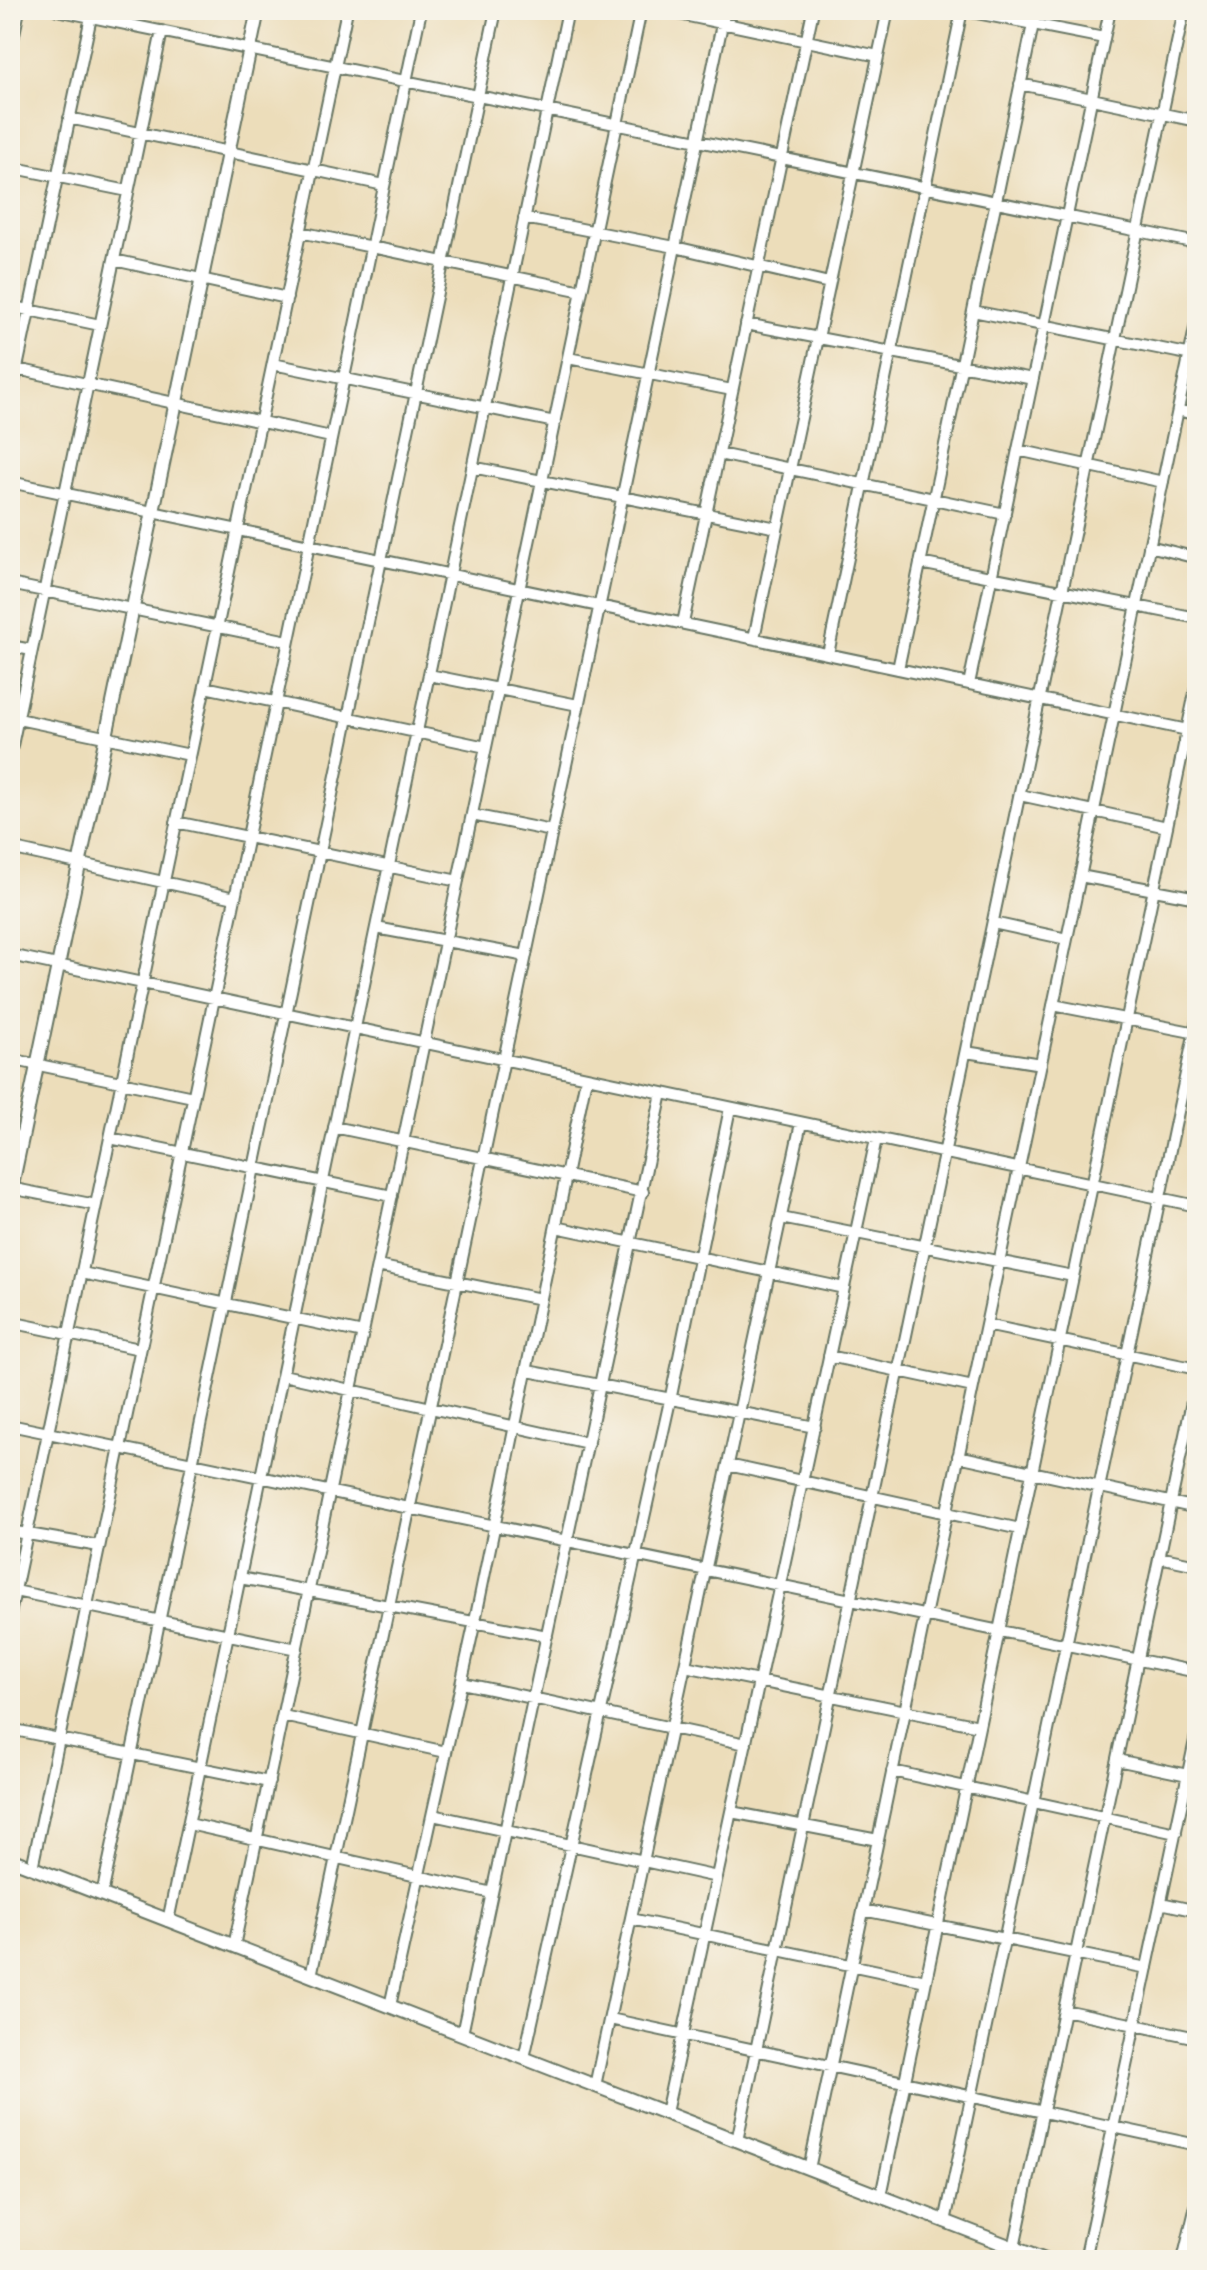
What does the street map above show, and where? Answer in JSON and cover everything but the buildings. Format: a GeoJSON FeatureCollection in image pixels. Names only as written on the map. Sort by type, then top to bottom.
{"type":"FeatureCollection","features":[{"type":"Feature","properties":{"kind":"street"},"geometry":{"type":"LineString","coordinates":[[10,53],[19,10]]}},
{"type":"Feature","properties":{"kind":"street"},"geometry":{"type":"LineString","coordinates":[[57,10],[92,13],[249,50],[1197,243]]}},
{"type":"Feature","properties":{"kind":"street"},"geometry":{"type":"LineString","coordinates":[[96,1205],[10,1191],[258,10]]}},
{"type":"Feature","properties":{"kind":"street"},"geometry":{"type":"LineString","coordinates":[[10,1614],[347,10]]}},
{"type":"Feature","properties":{"kind":"street"},"geometry":{"type":"LineString","coordinates":[[32,1868],[421,10]]}},
{"type":"Feature","properties":{"kind":"street"},"geometry":{"type":"LineString","coordinates":[[102,1895],[496,10]]}},
{"type":"Feature","properties":{"kind":"street"},"geometry":{"type":"LineString","coordinates":[[168,1921],[568,10]]}},
{"type":"Feature","properties":{"kind":"street"},"geometry":{"type":"LineString","coordinates":[[234,1946],[641,10]]}},
{"type":"Feature","properties":{"kind":"street"},"geometry":{"type":"LineString","coordinates":[[660,10],[878,56]]}},
{"type":"Feature","properties":{"kind":"street"},"geometry":{"type":"LineString","coordinates":[[311,1976],[725,10]]}},
{"type":"Feature","properties":{"kind":"street"},"geometry":{"type":"LineString","coordinates":[[683,623],[813,10]]}},
{"type":"Feature","properties":{"kind":"street"},"geometry":{"type":"LineString","coordinates":[[754,638],[888,10]]}},
{"type":"Feature","properties":{"kind":"street"},"geometry":{"type":"LineString","coordinates":[[828,654],[962,10],[1104,38]]}},
{"type":"Feature","properties":{"kind":"street"},"geometry":{"type":"LineString","coordinates":[[898,669],[1036,10]]}},
{"type":"Feature","properties":{"kind":"street"},"geometry":{"type":"LineString","coordinates":[[969,684],[1110,10]]}},
{"type":"Feature","properties":{"kind":"street"},"geometry":{"type":"LineString","coordinates":[[737,2141],[1184,10]]}},
{"type":"Feature","properties":{"kind":"street"},"geometry":{"type":"LineString","coordinates":[[10,401],[92,13]]}},
{"type":"Feature","properties":{"kind":"street"},"geometry":{"type":"LineString","coordinates":[[10,755],[162,31]]}},
{"type":"Feature","properties":{"kind":"street"},"geometry":{"type":"LineString","coordinates":[[1020,84],[1197,121]]}},
{"type":"Feature","properties":{"kind":"street"},"geometry":{"type":"LineString","coordinates":[[69,118],[384,185]]}},
{"type":"Feature","properties":{"kind":"street"},"geometry":{"type":"LineString","coordinates":[[10,167],[128,191]]}},
{"type":"Feature","properties":{"kind":"street"},"geometry":{"type":"LineString","coordinates":[[524,218],[675,247],[829,283]]}},
{"type":"Feature","properties":{"kind":"street"},"geometry":{"type":"LineString","coordinates":[[300,232],[582,291]]}},
{"type":"Feature","properties":{"kind":"street"},"geometry":{"type":"LineString","coordinates":[[114,260],[287,298]]}},
{"type":"Feature","properties":{"kind":"street"},"geometry":{"type":"LineString","coordinates":[[10,306],[100,325]]}},
{"type":"Feature","properties":{"kind":"street"},"geometry":{"type":"LineString","coordinates":[[973,311],[1193,355]]}},
{"type":"Feature","properties":{"kind":"street"},"geometry":{"type":"LineString","coordinates":[[809,2169],[1149,546],[1193,355],[1197,319]]}},
{"type":"Feature","properties":{"kind":"street"},"geometry":{"type":"LineString","coordinates":[[746,324],[1033,379]]}},
{"type":"Feature","properties":{"kind":"street"},"geometry":{"type":"LineString","coordinates":[[568,358],[732,390]]}},
{"type":"Feature","properties":{"kind":"street"},"geometry":{"type":"LineString","coordinates":[[273,364],[484,410],[555,422]]}},
{"type":"Feature","properties":{"kind":"street"},"geometry":{"type":"LineString","coordinates":[[17,369],[176,406],[331,437]]}},
{"type":"Feature","properties":{"kind":"street"},"geometry":{"type":"LineString","coordinates":[[1178,410],[1197,415]]}},
{"type":"Feature","properties":{"kind":"street"},"geometry":{"type":"LineString","coordinates":[[1018,450],[1163,482]]}},
{"type":"Feature","properties":{"kind":"street"},"geometry":{"type":"LineString","coordinates":[[719,454],[1005,514]]}},
{"type":"Feature","properties":{"kind":"street"},"geometry":{"type":"LineString","coordinates":[[472,467],[777,528]]}},
{"type":"Feature","properties":{"kind":"street"},"geometry":{"type":"LineString","coordinates":[[10,482],[520,587],[1192,732]]}},
{"type":"Feature","properties":{"kind":"street"},"geometry":{"type":"LineString","coordinates":[[1149,546],[1197,558]]}},
{"type":"Feature","properties":{"kind":"street"},"geometry":{"type":"LineString","coordinates":[[920,563],[1197,618]]}},
{"type":"Feature","properties":{"kind":"street"},"geometry":{"type":"LineString","coordinates":[[10,584],[288,641]]}},
{"type":"Feature","properties":{"kind":"street"},"geometry":{"type":"LineString","coordinates":[[10,646],[32,650]]}},
{"type":"Feature","properties":{"kind":"street"},"geometry":{"type":"LineString","coordinates":[[429,675],[578,705]]}},
{"type":"Feature","properties":{"kind":"street"},"geometry":{"type":"LineString","coordinates":[[881,2196],[1167,827],[1192,732],[1197,683]]}},
{"type":"Feature","properties":{"kind":"street"},"geometry":{"type":"LineString","coordinates":[[205,687],[486,747]]}},
{"type":"Feature","properties":{"kind":"street"},"geometry":{"type":"LineString","coordinates":[[18,719],[190,755]]}},
{"type":"Feature","properties":{"kind":"street"},"geometry":{"type":"LineString","coordinates":[[1020,795],[1167,827]]}},
{"type":"Feature","properties":{"kind":"street"},"geometry":{"type":"LineString","coordinates":[[472,815],[552,831]]}},
{"type":"Feature","properties":{"kind":"street"},"geometry":{"type":"LineString","coordinates":[[176,822],[458,881]]}},
{"type":"Feature","properties":{"kind":"street"},"geometry":{"type":"LineString","coordinates":[[10,848],[235,898]]}},
{"type":"Feature","properties":{"kind":"street"},"geometry":{"type":"LineString","coordinates":[[1080,876],[1197,898]]}},
{"type":"Feature","properties":{"kind":"street"},"geometry":{"type":"LineString","coordinates":[[993,923],[1067,939]]}},
{"type":"Feature","properties":{"kind":"street"},"geometry":{"type":"LineString","coordinates":[[376,928],[526,956]]}},
{"type":"Feature","properties":{"kind":"street"},"geometry":{"type":"LineString","coordinates":[[10,955],[1197,1206]]}},
{"type":"Feature","properties":{"kind":"street"},"geometry":{"type":"LineString","coordinates":[[1053,1005],[1196,1033]]}},
{"type":"Feature","properties":{"kind":"street"},"geometry":{"type":"LineString","coordinates":[[945,2222],[1197,1021]]}},
{"type":"Feature","properties":{"kind":"street"},"geometry":{"type":"LineString","coordinates":[[966,1052],[1041,1064]]}},
{"type":"Feature","properties":{"kind":"street"},"geometry":{"type":"LineString","coordinates":[[10,1059],[193,1097]]}},
{"type":"Feature","properties":{"kind":"street"},"geometry":{"type":"LineString","coordinates":[[390,2006],[528,1371],[586,1078]]}},
{"type":"Feature","properties":{"kind":"street"},"geometry":{"type":"LineString","coordinates":[[462,2034],[662,1093]]}},
{"type":"Feature","properties":{"kind":"street"},"geometry":{"type":"LineString","coordinates":[[524,2058],[671,1396],[730,1108]]}},
{"type":"Feature","properties":{"kind":"street"},"geometry":{"type":"LineString","coordinates":[[595,2086],[801,1123]]}},
{"type":"Feature","properties":{"kind":"street"},"geometry":{"type":"LineString","coordinates":[[334,1127],[643,1192]]}},
{"type":"Feature","properties":{"kind":"street"},"geometry":{"type":"LineString","coordinates":[[110,1138],[392,1196]]}},
{"type":"Feature","properties":{"kind":"street"},"geometry":{"type":"LineString","coordinates":[[666,2113],[876,1139]]}},
{"type":"Feature","properties":{"kind":"street"},"geometry":{"type":"LineString","coordinates":[[781,1218],[1073,1276]]}},
{"type":"Feature","properties":{"kind":"street"},"geometry":{"type":"LineString","coordinates":[[556,1227],[844,1288]]}},
{"type":"Feature","properties":{"kind":"street"},"geometry":{"type":"LineString","coordinates":[[377,1266],[541,1299]]}},
{"type":"Feature","properties":{"kind":"street"},"geometry":{"type":"LineString","coordinates":[[82,1273],[363,1333]]}},
{"type":"Feature","properties":{"kind":"street"},"geometry":{"type":"LineString","coordinates":[[10,1322],[140,1349]]}},
{"type":"Feature","properties":{"kind":"street"},"geometry":{"type":"LineString","coordinates":[[986,1325],[1197,1369]]}},
{"type":"Feature","properties":{"kind":"street"},"geometry":{"type":"LineString","coordinates":[[829,1356],[973,1387]]}},
{"type":"Feature","properties":{"kind":"street"},"geometry":{"type":"LineString","coordinates":[[528,1371],[600,1382],[815,1427]]}},
{"type":"Feature","properties":{"kind":"street"},"geometry":{"type":"LineString","coordinates":[[283,1375],[588,1443]]}},
{"type":"Feature","properties":{"kind":"street"},"geometry":{"type":"LineString","coordinates":[[1014,2248],[1197,1378]]}},
{"type":"Feature","properties":{"kind":"street"},"geometry":{"type":"LineString","coordinates":[[10,1425],[1197,1672]]}},
{"type":"Feature","properties":{"kind":"street"},"geometry":{"type":"LineString","coordinates":[[958,1456],[1197,1508]]}},
{"type":"Feature","properties":{"kind":"street"},"geometry":{"type":"LineString","coordinates":[[728,1465],[1020,1529]]}},
{"type":"Feature","properties":{"kind":"street"},"geometry":{"type":"LineString","coordinates":[[10,1531],[99,1546]]}},
{"type":"Feature","properties":{"kind":"street"},"geometry":{"type":"LineString","coordinates":[[1159,1557],[1197,1565]]}},
{"type":"Feature","properties":{"kind":"street"},"geometry":{"type":"LineString","coordinates":[[240,1578],[547,1636]]}},
{"type":"Feature","properties":{"kind":"street"},"geometry":{"type":"LineString","coordinates":[[15,1591],[297,1649]]}},
{"type":"Feature","properties":{"kind":"street"},"geometry":{"type":"LineString","coordinates":[[685,1666],[979,1726]]}},
{"type":"Feature","properties":{"kind":"street"},"geometry":{"type":"LineString","coordinates":[[462,1683],[746,1744]]}},
{"type":"Feature","properties":{"kind":"street"},"geometry":{"type":"LineString","coordinates":[[283,1716],[446,1752]]}},
{"type":"Feature","properties":{"kind":"street"},"geometry":{"type":"LineString","coordinates":[[10,1729],[269,1782]]}},
{"type":"Feature","properties":{"kind":"street"},"geometry":{"type":"LineString","coordinates":[[1085,2260],[1176,1833],[1192,1776],[1197,1731]]}},
{"type":"Feature","properties":{"kind":"street"},"geometry":{"type":"LineString","coordinates":[[1117,1760],[1192,1776]]}},
{"type":"Feature","properties":{"kind":"street"},"geometry":{"type":"LineString","coordinates":[[892,1771],[1176,1833]]}},
{"type":"Feature","properties":{"kind":"street"},"geometry":{"type":"LineString","coordinates":[[731,1812],[878,1840]]}},
{"type":"Feature","properties":{"kind":"street"},"geometry":{"type":"LineString","coordinates":[[433,1815],[717,1877]]}},
{"type":"Feature","properties":{"kind":"street"},"geometry":{"type":"LineString","coordinates":[[189,1824],[492,1893]]}},
{"type":"Feature","properties":{"kind":"street"},"geometry":{"type":"LineString","coordinates":[[10,1859],[1045,2260]]}},
{"type":"Feature","properties":{"kind":"street"},"geometry":{"type":"LineString","coordinates":[[1161,1903],[1197,1911]]}},
{"type":"Feature","properties":{"kind":"street"},"geometry":{"type":"LineString","coordinates":[[863,1910],[1147,1968]]}},
{"type":"Feature","properties":{"kind":"street"},"geometry":{"type":"LineString","coordinates":[[631,1919],[926,1981]]}},
{"type":"Feature","properties":{"kind":"street"},"geometry":{"type":"LineString","coordinates":[[1064,2010],[1197,2038]]}},
{"type":"Feature","properties":{"kind":"street"},"geometry":{"type":"LineString","coordinates":[[610,2019],[1197,2145]]}},
{"type":"Feature","properties":{"kind":"street"},"geometry":{"type":"LineString","coordinates":[[1184,2260],[1197,2206]]}}]}
